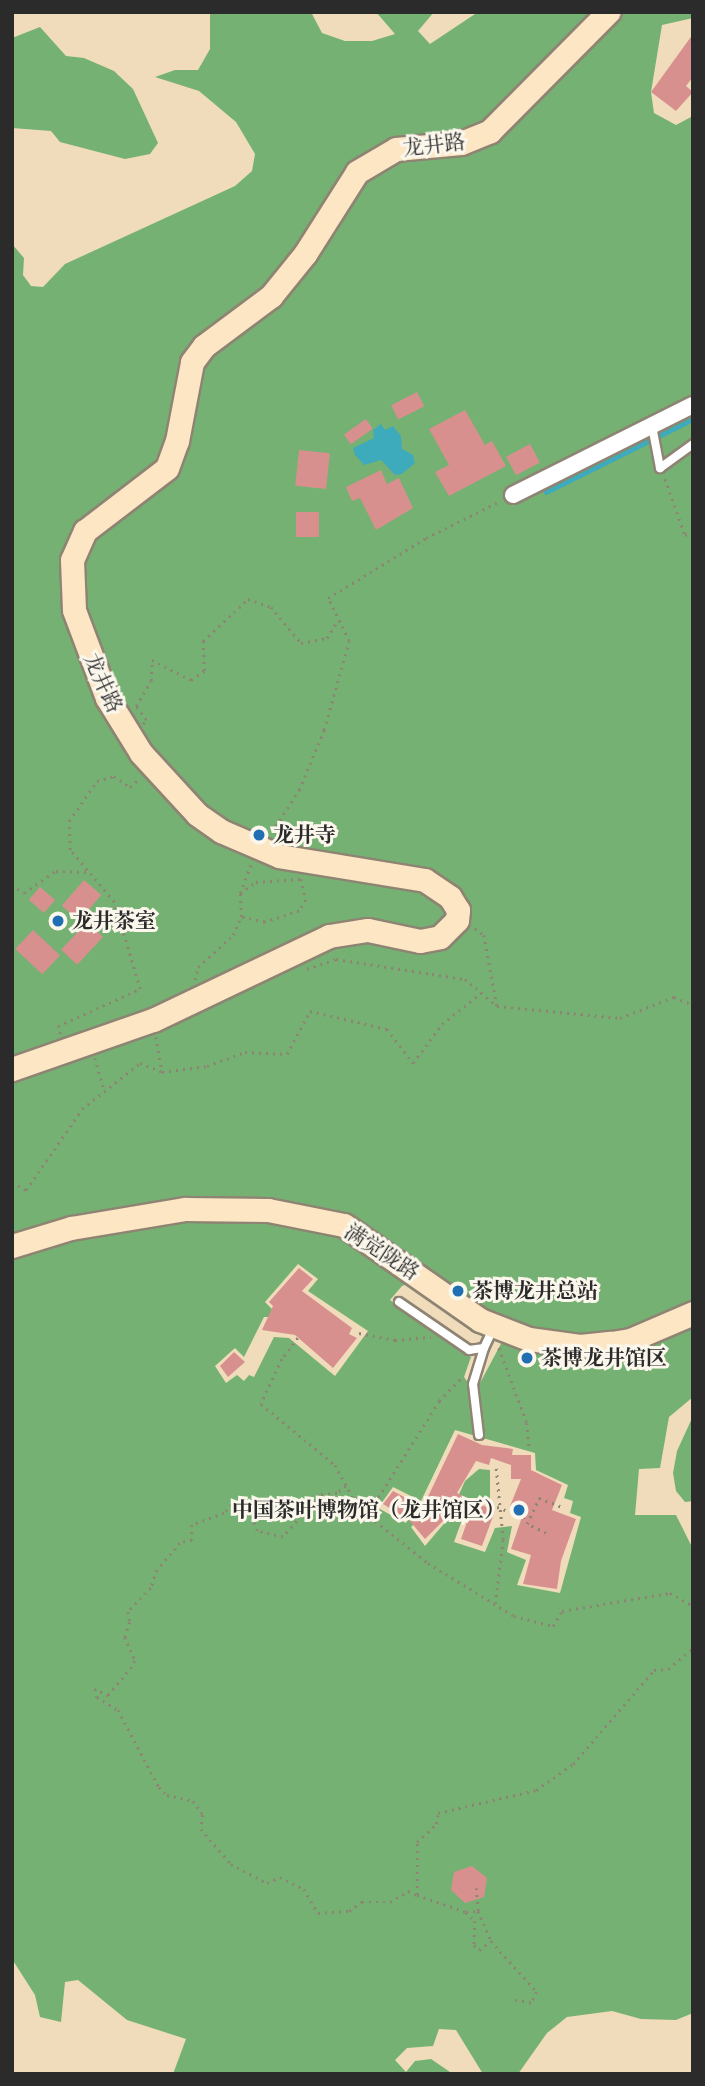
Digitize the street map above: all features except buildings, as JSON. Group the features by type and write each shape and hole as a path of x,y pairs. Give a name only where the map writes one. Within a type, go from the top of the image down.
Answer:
{"street":[{"name":"龙井路","path":"454,924 458,910 450,897 425,880 311,864 261,850 197,814 163,778 130,735 102,687 74,610 72,560 85,531 167,467 177,441 185,381 192,362 204,346 271,296 305,254 357,172 376,157 396,149 461,144 490,131 608,12"},
{"path":"513,495 652,429 693,405"},
{"path":"12,1069 91,1044 153,1020 329,936 368,930 420,941 440,937 454,924"},
{"name":"满觉陇路","path":"12,1246 61,1231 185,1209 294,1214 344,1226 489,1338 603,1345 629,1340 693,1313"}],"lane":[{"path":"652,429 660,467 693,444"},
{"path":"398,1302 469,1350 489,1338"},
{"path":"479,1435 474,1373 489,1338"}],"path":[{"path":"660,467 685,535 693,533"},
{"path":"190,1002 198,967 233,935 241,917 240,893 248,869 299,790 324,730 349,641 328,598 426,538 513,495"},
{"path":"130,735 146,720 136,706 151,681 152,660 191,680 204,671 203,641 248,599 271,607 301,643 327,638 338,619"},
{"path":"67,1051 58,1026 140,989 114,902 69,850 69,821 97,781 114,776 130,787 147,772 163,778"},
{"path":"12,884 24,893 56,871 89,873"},
{"path":"240,893 256,882 300,880 306,900 299,911 265,922 241,917"},
{"path":"454,924 474,927 484,935 497,1006"},
{"path":"296,973 336,959 465,979 497,1006 620,1018 674,997 693,1004"},
{"path":"12,1182 26,1190 82,1109 140,1063 162,1072 207,1066 245,1052 287,1054 310,1012 387,1029 413,1063 442,1024 481,993"},
{"path":"153,1020 162,1072"},
{"path":"91,1044 104,1089"},
{"path":"359,1333 411,1341 427,1340 439,1332"},
{"path":"298,1338 282,1359 261,1404 335,1465 367,1515 428,1563 514,1616 553,1626 562,1611 670,1593 693,1606"},
{"path":"489,1338 527,1423 529,1448"},
{"path":"367,1515 439,1401 456,1380 474,1373"},
{"path":"495,1604 503,1539 497,1507 496,1468"},
{"path":"346,1486 337,1493 320,1495 283,1537 257,1531 249,1510 232,1505 224,1513 192,1525 192,1540 180,1543 157,1570 151,1588 128,1612 130,1622 125,1637 135,1661 132,1667 108,1696 95,1689 97,1697 118,1710 159,1787 167,1795 194,1801 203,1815 201,1829 231,1864 267,1883 279,1877 304,1889 318,1913 349,1911 362,1902 390,1902 408,1891 466,1912 478,1911"},
{"path":"546,1532 527,1524 539,1498 563,1507"},
{"path":"497,1507 530,1519"},
{"path":"417,1895 417,1842 436,1824 438,1813 536,1790 573,1765 654,1670 668,1669 693,1648"},
{"path":"475,1888 478,1911 491,1941 537,1992 531,2003 515,2000"},
{"path":"466,1912 475,1921 474,1945 479,1950 491,1941"}],"green space":[{"path":"210,12 311,12 322,33 345,41 372,41 395,34 376,12 434,12 418,31 430,44 478,12 693,12 693,18 662,25 651,92 654,113 676,125 693,116 693,1397 669,1417 660,1468 639,1469 635,1515 676,1515 693,1549 693,2013 676,2020 641,2019 612,2011 567,2017 547,2033 518,2074 483,2074 456,2030 439,2029 433,2046 407,2048 395,2060 406,2072 415,2061 431,2059 453,2074 173,2074 186,2039 127,2020 78,1980 65,1982 61,2022 40,2017 35,1995 12,1959 12,244 24,258 23,275 31,286 43,287 65,264 235,186 252,171 255,154 236,122 199,91 155,77 175,70 198,70 210,49","holes":["298,1264 318,1279 308,1291 368,1331 335,1376 289,1338 274,1337 254,1377 249,1375 244,1381 237,1375 226,1383 215,1366 235,1348 244,1357 264,1317 280,1317 265,1302","413,1282 503,1340 480,1383 469,1384 464,1377 471,1357 390,1300 402,1286","455,1430 535,1453 536,1470 568,1485 564,1498 573,1501 570,1513 581,1517 560,1593 517,1585 526,1560 507,1552 512,1526 495,1528 485,1552 454,1542 470,1498 490,1504 490,1470 479,1469 465,1481 448,1519 425,1546 411,1527 426,1514 415,1506 406,1523 378,1508 393,1487 421,1501"]},
{"path":"40,27 66,56 84,58 114,71 133,89 158,143 150,154 125,159 60,142 51,131 12,128 12,38"},
{"path":"693,1416 693,1501 685,1502 676,1491 673,1473 677,1451"}],"water":[{"path":"381,424 385,430 393,426 401,436 402,449 413,455 415,463 402,474 395,475 381,460 364,465 355,455 353,448 374,438 373,430"}],"waterway":[{"path":"546,492 693,419"}],"place":[{"name":"龙井寺","path":"259,835"},
{"name":"龙井茶室","path":"58,921"},
{"name":"茶博龙井总站","path":"458,1291"},
{"name":"茶博龙井馆区","path":"527,1358"},
{"name":"中国茶叶博物馆（龙井馆区）","path":"519,1510"}]}
